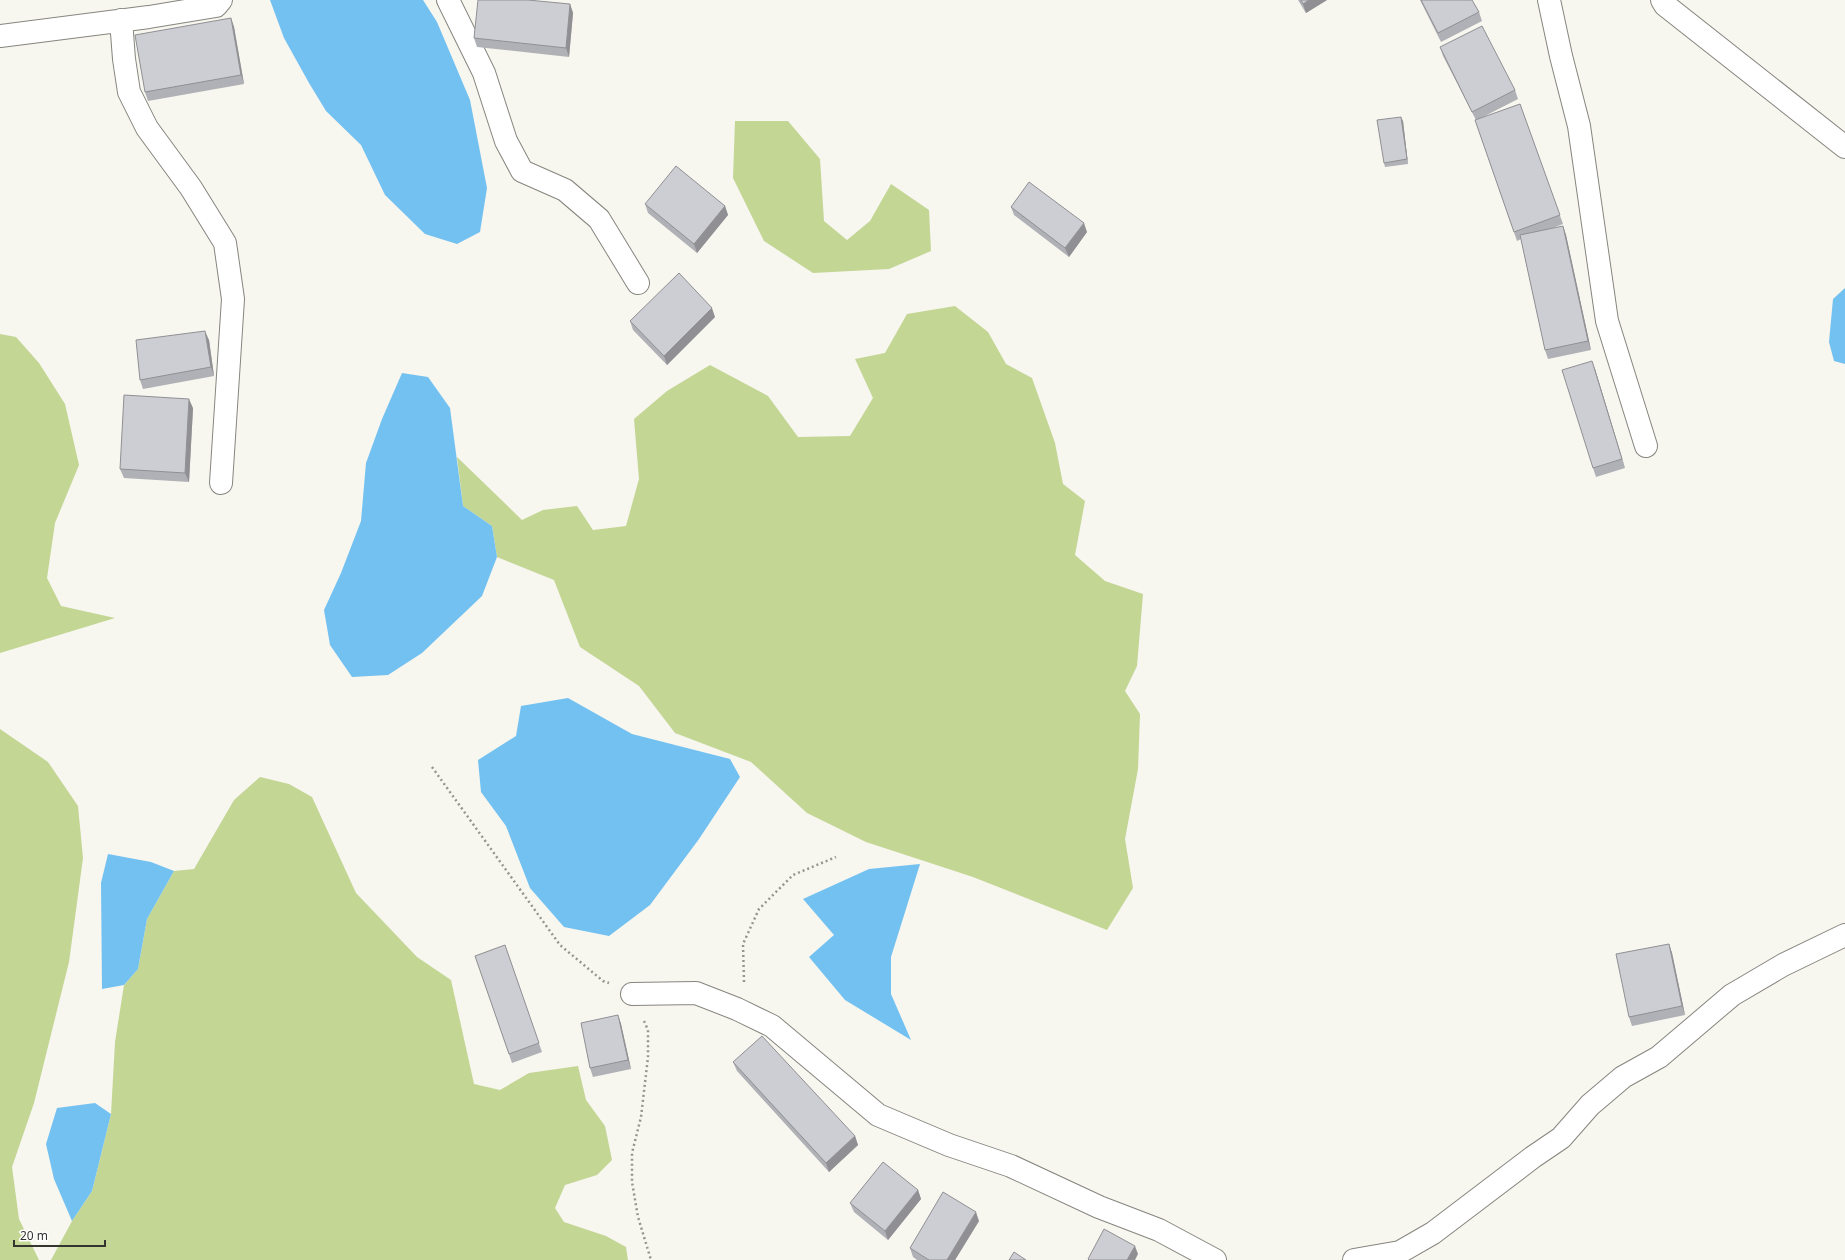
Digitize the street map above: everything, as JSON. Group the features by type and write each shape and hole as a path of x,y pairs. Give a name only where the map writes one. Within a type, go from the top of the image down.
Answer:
{"street":[{"path":"0,36 216,6 222,0"},
{"path":"448,0 484,73 506,142 522,171 566,190 599,219 638,283"},
{"path":"1549,0 1561,56 1579,126 1607,321 1646,446"},
{"path":"1662,0 1665,5 1845,146"},
{"path":"121,20 124,59 129,92 147,128 191,188 225,243 233,299 221,483"},
{"path":"1354,1260 1400,1252 1434,1233 1533,1157 1561,1138 1590,1105 1623,1077 1659,1057 1732,996 1783,965 1845,935"},
{"path":"632,994 696,993 737,1009 772,1026 836,1082 878,1115 949,1145 1011,1166 1099,1206 1159,1230 1216,1260"}],"path":[{"path":"432,767 560,945 603,981 632,994 648,1030 648,1057 641,1117 632,1153 632,1182 638,1217 651,1260"},
{"path":"748,988 744,982 743,944 759,909 793,875 836,857"}],"green space":[{"path":"735,121 788,121 820,159 824,221 847,240 870,221 891,184 929,210 931,251 889,269 813,273 764,241 733,178"},
{"path":"955,306 988,332 1006,364 1032,378 1055,443 1063,484 1085,501 1075,555 1105,581 1143,594 1137,666 1125,691 1140,714 1138,769 1125,839 1133,888 1107,930 973,877 866,842 807,813 751,762 675,733 639,686 580,647 554,580 497,557 492,526 463,506 457,457 522,520 543,510 577,506 593,530 626,526 639,479 634,419 667,391 710,365 768,396 798,437 850,436 873,398 855,359 885,353 907,314"},
{"path":"0,334 16,337 39,363 65,404 79,465 55,523 47,578 61,606 115,618 0,653"},
{"path":"0,729 48,762 78,806 83,858 69,962 34,1103 12,1167 19,1219 39,1260 0,1260"},
{"path":"260,777 289,784 312,797 356,893 417,957 451,980 474,1084 500,1090 529,1073 578,1066 586,1100 605,1126 612,1160 597,1175 565,1185 555,1208 564,1222 606,1236 626,1247 628,1260 51,1260 72,1221 92,1191 111,1114 115,1042 124,985 138,969 147,919 174,871 194,869 234,800"}],"water":[{"path":"270,0 423,0 437,22 470,100 487,188 480,232 457,244 425,234 385,195 361,145 326,111 309,83 284,38"},
{"path":"1845,288 1845,364 1834,361 1829,342 1833,299"},
{"path":"402,373 428,377 450,408 463,506 492,526 497,557 482,596 422,653 388,675 352,677 330,645 324,610 341,573 361,521 366,463 382,419"},
{"path":"568,698 632,734 730,759 740,777 699,839 650,905 609,936 564,927 530,888 506,826 481,792 478,760 516,736 521,706"},
{"path":"108,854 151,862 174,871 147,919 138,969 124,985 102,989 101,883"},
{"path":"920,864 891,957 891,994 911,1040 845,1000 809,957 834,935 803,899 869,869"},
{"path":"95,1103 111,1114 92,1191 72,1221 54,1179 46,1144 57,1108"}],"building":[{"path":"478,0 528,0 570,4 566,48 474,38"},
{"path":"1301,0 1309,0 1303,4"},
{"path":"1421,0 1472,0 1479,12 1438,33"},
{"path":"231,18 241,75 145,92 135,35"},
{"path":"1482,26 1515,90 1472,112 1440,47"},
{"path":"1520,104 1560,215 1514,232 1475,120"},
{"path":"1401,117 1407,159 1384,163 1377,120"},
{"path":"676,166 725,206 694,244 645,204"},
{"path":"1029,182 1084,223 1065,248 1011,207"},
{"path":"1563,226 1588,341 1545,350 1520,235"},
{"path":"679,273 712,308 664,356 630,321"},
{"path":"205,331 211,367 140,380 136,340"},
{"path":"1592,361 1622,459 1593,468 1562,370"},
{"path":"124,395 189,399 185,473 120,469"},
{"path":"1669,944 1682,1006 1629,1017 1616,954"},
{"path":"505,945 539,1043 509,1054 475,956"},
{"path":"618,1015 628,1060 590,1068 581,1023"},
{"path":"762,1036 855,1136 826,1163 733,1062"},
{"path":"883,1162 918,1190 885,1231 850,1203"},
{"path":"943,1192 976,1212 947,1260 929,1260 910,1248"},
{"path":"1104,1229 1135,1246 1127,1260 1088,1259"},
{"path":"1014,1252 1026,1260 1009,1260"}]}
